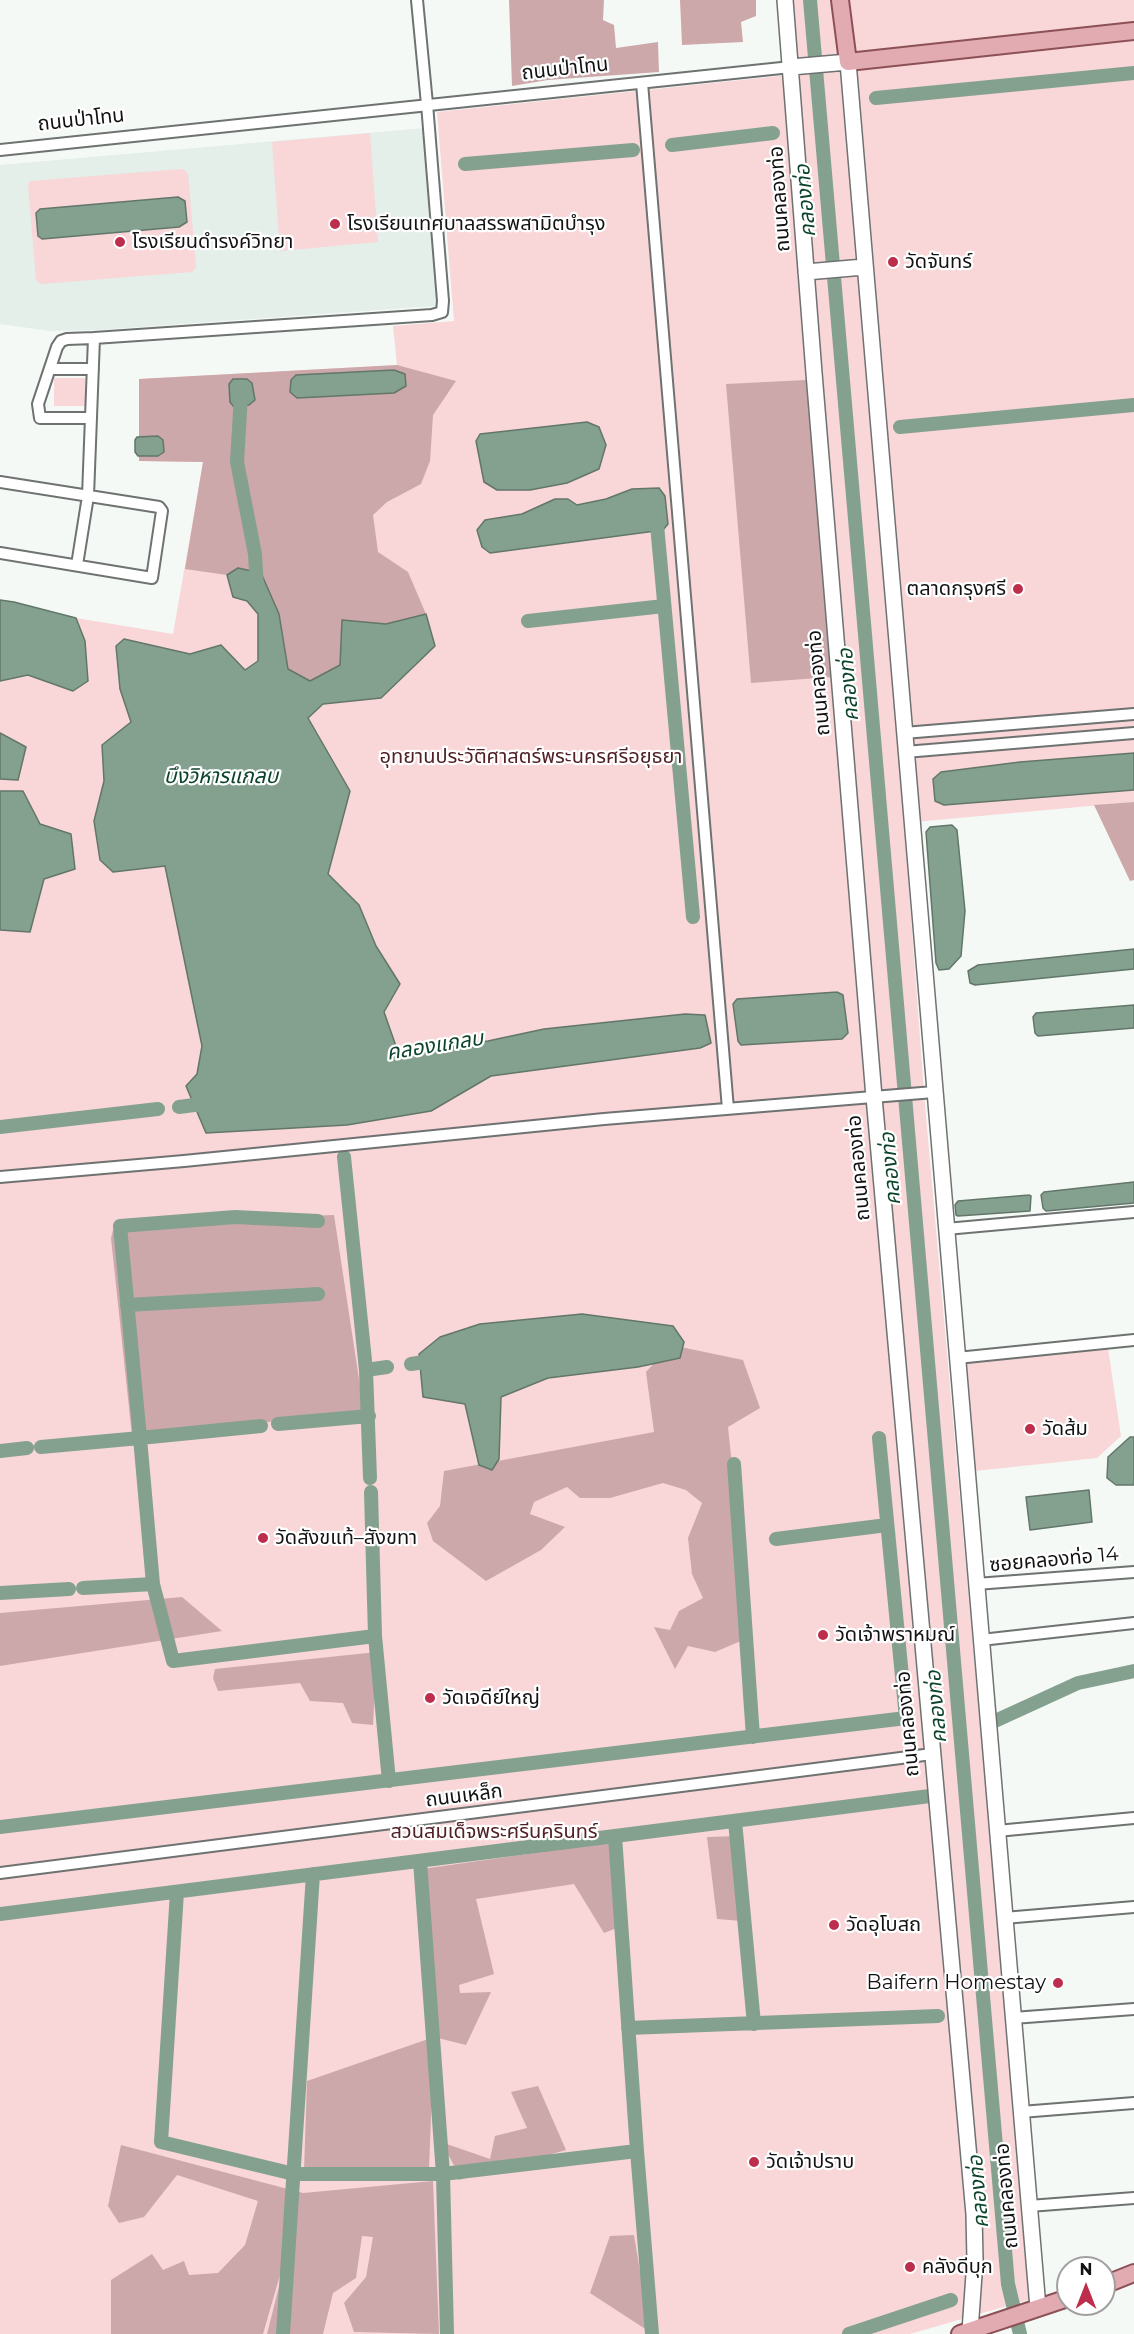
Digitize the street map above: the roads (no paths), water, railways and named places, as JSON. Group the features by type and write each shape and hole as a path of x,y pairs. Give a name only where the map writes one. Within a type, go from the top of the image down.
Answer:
{"main road":[{"name":"ถนนคลองท่อ","path":"840,0 842,63"},
{"name":"ถนนป่าโทน","path":"842,63 1134,31"},
{"path":"1116,2280 1134,2273"},
{"path":"965,2333 1056,2302"}],"street":[{"path":"91,418 40,418 38,404 57,346 61,341 420,316 442,312 428,104 417,0"},
{"name":"ถนนคลองท่อ","path":"785,0 795,67 810,272 881,1096 932,1754 974,2214 975,2260 965,2333"},
{"name":"ถนนป่าโทน","path":"0,150 842,63"},
{"name":"ถนนคลองท่อ","path":"842,63 904,733 927,1092 946,1229 1029,2206 1034,2310"},
{"path":"642,83 728,1108"},
{"path":"810,272 860,268"},
{"path":"77,565 88,496 94,338"},
{"path":"50,369 93,369"},
{"path":"0,482 161,509 152,578 0,553"},
{"path":"904,733 1134,714"},
{"path":"905,752 1134,733"},
{"path":"0,1177 728,1108 927,1092"},
{"path":"946,1229 1134,1212"},
{"path":"957,1358 1134,1340"},
{"name":"ซอยคลองท่อ 14","path":"976,1584 1134,1572"},
{"path":"981,1640 1134,1623"},
{"name":"ถนนเหล็ก","path":"0,1873 932,1754"},
{"path":"997,1831 1134,1818"},
{"path":"1004,1918 1134,1907"},
{"path":"1013,2018 1134,2009"},
{"path":"1021,2112 1134,2103"},
{"path":"1029,2206 1134,2198"}],"water":[{"path":"178,197 185,201 187,222 179,227 42,239 38,236 36,213 40,209"},
{"path":"394,370 405,374 406,386 394,393 297,398 290,392 291,380 296,375"},
{"path":"233,379 247,379 252,383 255,400 249,405 234,407 230,402 229,384"},
{"path":"587,422 599,427 606,445 599,469 567,483 530,490 497,490 484,482 476,441 480,434"},
{"path":"158,436 163,440 164,452 158,456 138,456 135,452 137,437"},
{"path":"659,488 665,496 668,524 663,530 490,553 482,547 477,530 485,520 522,514 555,499 568,499 577,505 606,499 632,489"},
{"name":"บึงวิหารแกลบ","path":"238,568 261,573 279,614 288,669 310,681 340,665 342,620 386,624 426,614 435,646 381,698 323,704 308,718 350,791 328,874 359,905 376,946 400,984 384,1012 397,1049 488,1041 544,1029 685,1014 705,1015 711,1043 700,1048 491,1076 431,1111 347,1125 206,1133 186,1086 197,1074 202,1046 165,866 113,872 100,860 94,821 104,781 102,745 131,722 120,689 116,646 124,639 190,654 221,645 245,670 258,661 258,614 247,601 233,597 227,575"},
{"path":"0,600 76,618 85,641 88,681 73,691 28,675 0,681"},
{"path":"0,733 26,747 18,780 0,779"},
{"path":"1134,753 1134,790 944,805 935,801 933,779 941,772 1020,762"},
{"path":"0,791 23,791 40,824 71,834 75,869 44,879 30,932 0,930"},
{"path":"952,825 957,830 965,911 961,956 949,969 939,970 936,963 926,832 930,827"},
{"path":"1134,949 1134,969 975,985 970,983 968,971 978,965"},
{"path":"837,992 843,995 848,1033 842,1039 741,1045 738,1041 733,1004 737,999"},
{"path":"1134,1005 1134,1028 1038,1036 1035,1033 1033,1017 1036,1013"},
{"path":"1134,1182 1134,1203 1046,1211 1043,1208 1041,1195 1044,1192"},
{"path":"1031,1196 1030,1211 956,1215 955,1205 958,1201"},
{"path":"582,1314 673,1326 684,1342 680,1358 638,1367 548,1378 501,1397 499,1459 492,1470 479,1465 465,1404 423,1397 419,1354 440,1337 480,1324"},
{"path":"1130,1437 1134,1437 1134,1485 1116,1485 1107,1478 1108,1457"},
{"path":"1089,1490 1092,1522 1030,1530 1026,1497"}],"waterway":[{"name":"คลองท่อ","path":"810,0 1008,2284 1020,2334"},
{"path":"876,98 1134,73"},
{"path":"672,145 773,133"},
{"path":"465,164 633,150"},
{"path":"241,395 237,462 255,554 257,588"},
{"path":"900,427 1134,405"},
{"path":"656,514 693,917"},
{"path":"528,621 664,606"},
{"name":"คลองแกลบ","path":"179,1107 209,1103"},
{"name":"คลองแกลบ","path":"0,1127 158,1109"},
{"path":"344,1157 366,1370 370,1478"},
{"path":"261,1426 140,1438 120,1226 235,1217 318,1221"},
{"path":"127,1305 318,1294"},
{"path":"411,1364 437,1360"},
{"path":"366,1370 387,1367"},
{"path":"278,1424 369,1416"},
{"path":"41,1447 140,1438 153,1584"},
{"path":"0,1827 906,1718 879,1438"},
{"path":"0,1451 27,1448"},
{"path":"734,1464 753,1737"},
{"path":"83,1588 153,1584 173,1661 375,1636 371,1492"},
{"path":"776,1539 887,1525"},
{"path":"0,1593 69,1589"},
{"path":"375,1636 389,1781"},
{"path":"995,1721 1078,1683 1134,1671"},
{"path":"0,1914 930,1796"},
{"path":"735,1821 754,2024"},
{"path":"615,1836 652,2334"},
{"path":"420,1861 443,2174 447,2334"},
{"path":"283,2334 313,1874"},
{"path":"177,1892 161,2142 294,2174 443,2174 637,2151"},
{"path":"628,2028 938,2016"},
{"path":"849,2334 951,2300"}],"place":[{"name":"โรงเรียนเทศบาลสรรพสามิตบำรุง","path":"335,224"},
{"name":"โรงเรียนดำรงค์วิทยา","path":"120,242"},
{"name":"วัดจันทร์","path":"893,262"},
{"name":"ตลาดกรุงศรี","path":"1018,589"},
{"name":"วัดส้ม","path":"1030,1429"},
{"name":"วัดสังขแท้–สังขทา","path":"263,1538"},
{"name":"วัดเจ้าพราหมณ์","path":"823,1635"},
{"name":"วัดเจดีย์ใหญ่","path":"430,1698"},
{"name":"วัดอุโบสถ","path":"834,1925"},
{"name":"Baifern Homestay","path":"1058,1983"},
{"name":"วัดเจ้าปราบ","path":"754,2162"},
{"name":"คลังดีบุก","path":"910,2267"}],"park label":[{"name":"อุทยานประวัติศาสตร์พระนครศรีอยุธยา","path":"531,757"},
{"name":"สวนสมเด็จพระศรีนครินทร์","path":"494,1832"}]}
